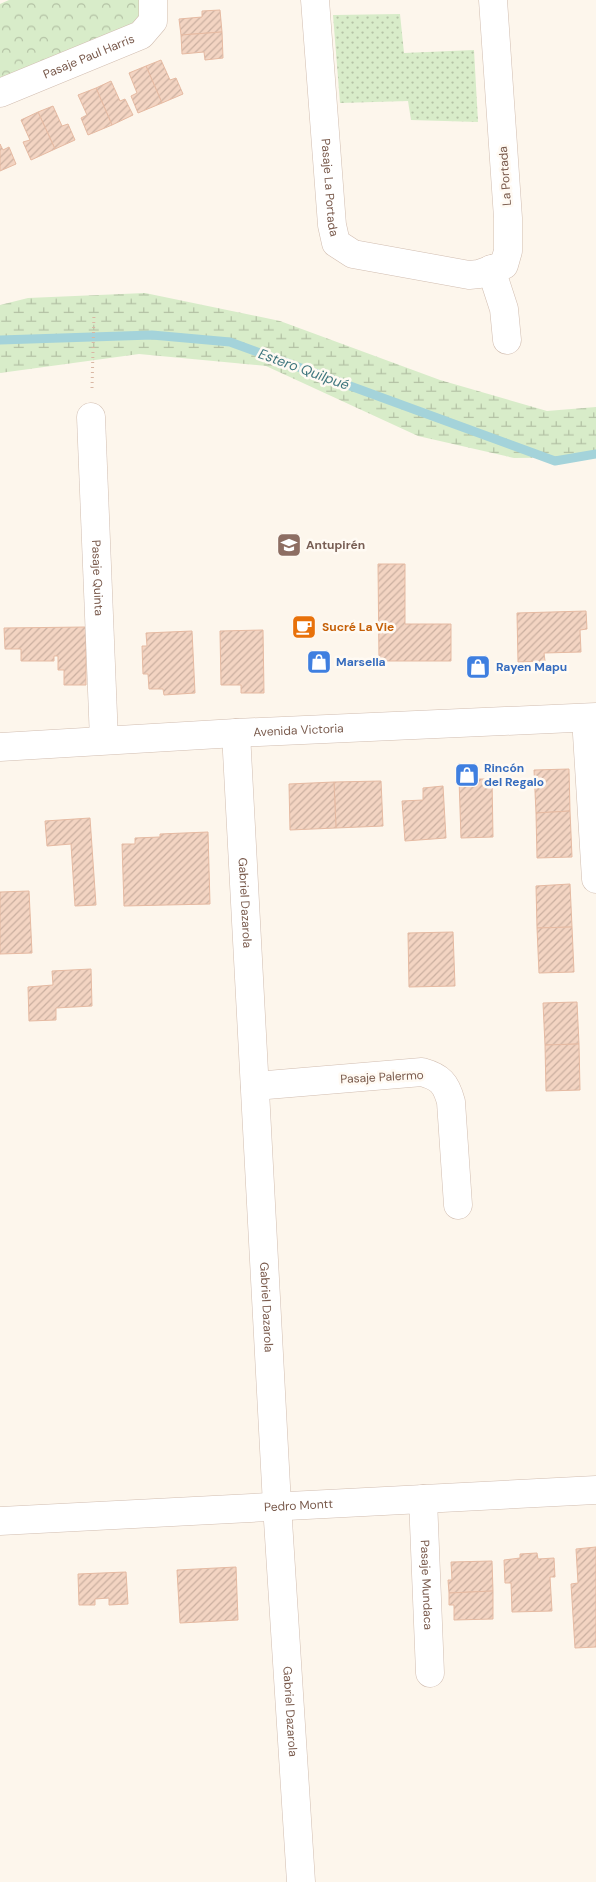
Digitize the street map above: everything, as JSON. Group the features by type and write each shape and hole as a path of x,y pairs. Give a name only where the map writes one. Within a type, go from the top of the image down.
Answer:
{"street":[{"name":"Pasaje Paul Harris","path":"0,93 141,35 153,21 153,0"},
{"name":"Pasaje La Portada","path":"315,0 332,225 336,244 353,254 469,275 479,274 491,269"},
{"name":"La Portada","path":"491,269 504,265 508,251 508,218 493,0"},
{"path":"491,269 504,309 507,340"},
{"name":"Pasaje Quinta","path":"91,416 104,740"},
{"path":"591,717 596,879"},
{"name":"Avenida Victoria","path":"0,747 236,733 591,717"},
{"name":"Gabriel Dazarola","path":"236,733 277,1505 301,1882"},
{"name":"Pasaje Palermo","path":"255,1086 422,1072 434,1076 443,1083 451,1102 458,1205"},
{"name":"Pedro Montt","path":"0,1521 277,1505 596,1490"},
{"name":"Pasaje Mundaca","path":"423,1499 430,1673"}],"path":[{"path":"92,364 94,313"}],"green space":[{"path":"9,0 141,0 140,18 133,29 0,85 0,4"},
{"path":"400,14 404,53 474,50 478,122 411,120 408,101 340,103 333,15"},
{"path":"145,293 280,321 440,380 547,411 596,407 596,457 514,458 418,436 266,366 139,354 0,373 0,305 28,298"}],"building":[{"path":"220,10 222,32 181,35 179,19 202,17 202,11"},
{"path":"222,32 223,58 205,60 204,52 182,54 181,35"},
{"path":"161,60 170,80 176,78 183,94 162,103 146,66"},
{"path":"146,66 162,103 138,113 131,96 137,93 129,73"},
{"path":"111,81 120,101 125,99 133,115 112,125 96,88"},
{"path":"96,88 112,125 88,135 81,118 87,115 78,95"},
{"path":"53,106 62,126 68,124 75,140 55,149 38,112"},
{"path":"38,112 55,149 31,160 23,142 30,140 21,120"},
{"path":"0,144 3,150 9,147 16,164 0,171"},
{"path":"378,564 405,564 405,624 451,624 451,661 379,661"},
{"path":"586,611 587,629 580,630 581,652 544,653 545,661 518,662 517,613"},
{"path":"86,627 86,685 64,685 64,670 58,670 58,656 54,656 54,661 21,661 21,649 5,649 4,628"},
{"path":"263,630 264,693 241,693 241,685 221,685 220,631"},
{"path":"192,631 195,693 164,695 163,689 149,689 148,674 143,674 142,646 147,646 146,633"},
{"path":"569,769 570,811 536,813 534,770"},
{"path":"459,779 492,779 493,837 461,838"},
{"path":"381,781 383,826 336,828 334,782"},
{"path":"334,782 336,828 290,830 289,784"},
{"path":"443,786 446,838 405,841 402,801 423,800 423,788"},
{"path":"570,811 572,857 537,858 536,813"},
{"path":"90,818 96,905 75,906 71,844 47,846 45,821"},
{"path":"208,832 210,904 124,906 122,844 135,844 135,838 160,837 160,834"},
{"path":"570,884 572,927 537,928 536,886"},
{"path":"29,891 32,953 0,954 0,892"},
{"path":"572,927 574,972 539,973 537,928"},
{"path":"453,932 455,986 409,987 408,933"},
{"path":"91,969 92,1006 56,1008 56,1020 29,1021 28,987 53,985 52,971"},
{"path":"577,1002 579,1044 545,1045 543,1003"},
{"path":"579,1044 580,1090 546,1091 545,1045"},
{"path":"596,1547 596,1647 575,1648 571,1584 578,1583 576,1549"},
{"path":"537,1553 538,1559 554,1558 555,1577 550,1577 552,1611 512,1612 511,1583 505,1583 504,1560 520,1558 520,1554"},
{"path":"492,1561 493,1591 449,1593 448,1580 452,1580 451,1562"},
{"path":"236,1567 238,1620 180,1623 177,1570"},
{"path":"126,1572 128,1604 109,1605 109,1598 95,1599 95,1605 79,1605 78,1574"},
{"path":"493,1591 493,1619 454,1620 454,1605 449,1605 449,1593"}],"waterway":[{"name":"Estero Quilpué","path":"0,340 152,335 230,342 555,461 596,454"}],"place":[{"name":"Antupirén","path":"289,545"},
{"name":"Sucré La Vie","path":"304,627"},
{"name":"Marsella","path":"319,662"},
{"name":"Rayen Mapu","path":"478,667"},
{"name":"Rincón del Regalo","path":"467,775"}]}
